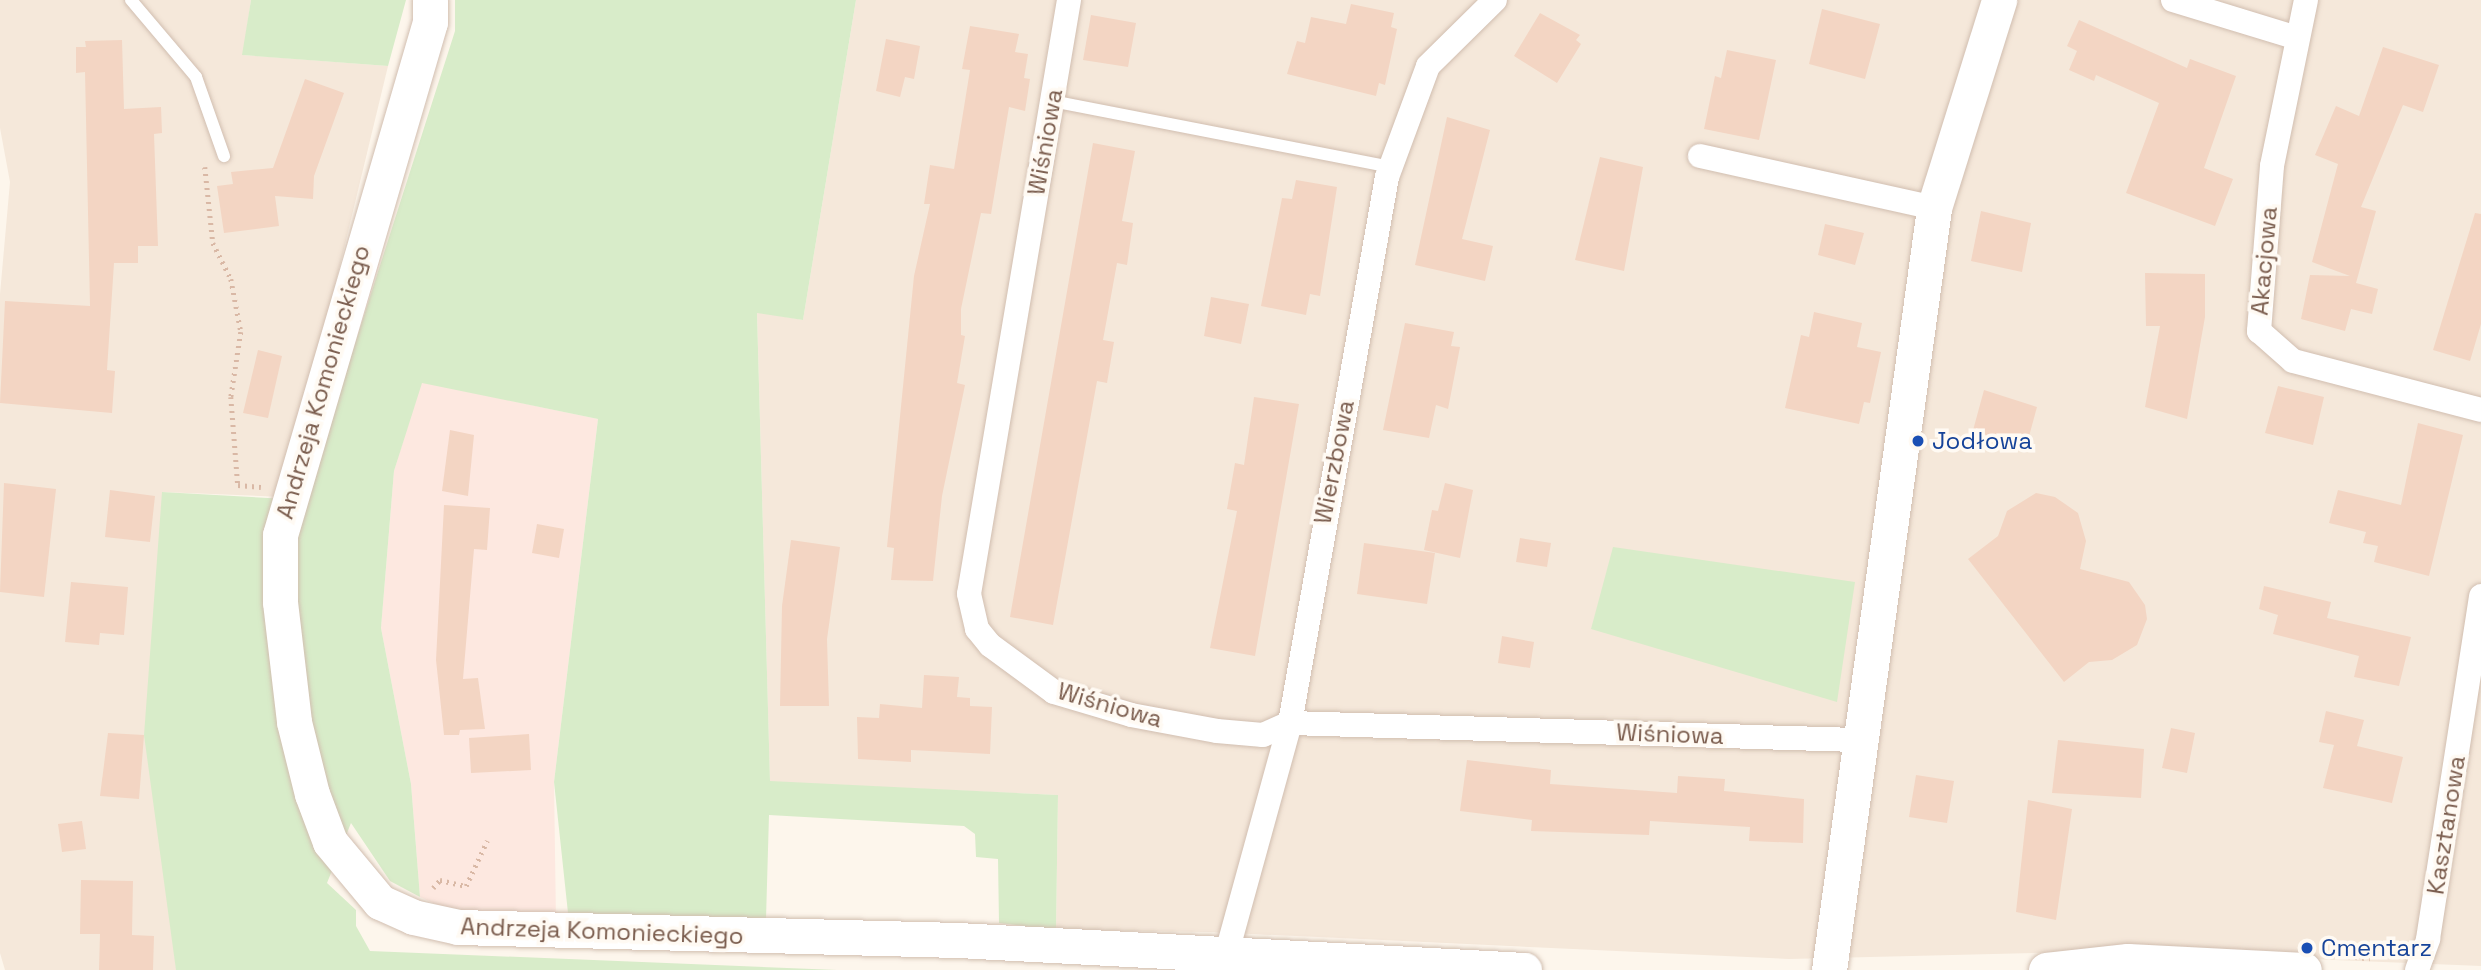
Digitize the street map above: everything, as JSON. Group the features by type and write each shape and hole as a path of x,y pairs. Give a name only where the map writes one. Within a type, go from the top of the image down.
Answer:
{"street":[{"name":"Andrzeja Komonieckiego","path":"430,0 430,22 280,535 280,602 293,722 320,815 350,870 380,902 413,917 458,927 1227,952 1524,970"},
{"name":"Wiśniowa","path":"1069,0 969,594 977,629 1008,660 1054,692 1107,709 1263,735 1290,723 1856,740"},
{"name":"Wierzbowa","path":"1227,952 1290,723 1390,167 1428,66 1495,0"},
{"path":"1829,970 1856,740 1934,208 1999,0"},
{"path":"2173,0 2294,37"},
{"name":"Akacjowa","path":"2306,0 2294,37 2272,166 2259,331 2293,360 2481,411"},
{"path":"1700,156 1934,208"},
{"name":"Kasztanowa","path":"2417,970 2428,939 2481,596"},
{"path":"2046,970 2128,961 2317,963"}],"lane":[{"path":"131,0 196,78 224,156"},
{"path":"1052,101 1390,167"}],"path":[{"path":"203,155 213,243 231,279 241,332 231,397 238,485"},
{"path":"428,894 440,880 466,886 486,841"},
{"path":"2317,963 2370,958"}],"shaded area":[{"path":"0,0 251,0 243,55 388,66 284,497 162,492 176,970 5,970 0,953 0,294 10,182 0,128"},
{"path":"856,0 2481,0 2481,966 2115,951 1789,959 1210,932 1056,930 1058,795 770,782 757,312 803,320"},
{"path":"421,382 598,419 554,782 556,921 460,915 420,897 411,784 381,628 394,471"}],"green space":[{"path":"251,0 406,0 388,66 242,55"},
{"path":"455,0 856,0 803,320 757,313 770,781 1058,795 1056,930 999,923 998,859 976,857 975,834 964,826 769,815 766,919 568,913 554,782 598,419 422,383 394,471 381,628 411,784 420,897 390,881 351,823 327,883 356,910 356,926 370,951 837,970 176,970 144,735 162,492 305,500 455,31"},
{"path":"1613,547 1855,582 1837,702 1591,629"}],"building":[{"path":"1351,4 1394,13 1391,27 1397,29 1385,85 1379,83 1376,96 1287,74 1297,41 1305,43 1311,17 1346,24"},
{"path":"1822,9 1880,24 1865,79 1809,64"},
{"path":"1540,13 1580,35 1576,40 1581,44 1557,83 1514,56"},
{"path":"1091,15 1136,23 1128,67 1083,60"},
{"path":"2079,20 2187,68 2190,59 2236,76 2204,168 2233,179 2215,226 2126,193 2159,103 2096,75 2094,81 2069,70 2077,51 2067,46"},
{"path":"970,26 1019,34 1015,52 1028,54 1024,78 1030,79 1025,111 1009,107 991,214 981,213 961,309 961,335 965,336 957,383 965,385 942,496 933,581 891,580 894,548 887,547 914,276 930,204 924,204 930,165 954,169 970,70 962,69"},
{"path":"886,39 920,46 914,79 905,77 900,97 876,91"},
{"path":"122,40 124,109 161,107 162,133 154,134 158,246 138,246 138,263 114,263 107,370 115,371 112,413 0,403 5,301 90,306 85,72 76,73 76,47 86,47 85,41"},
{"path":"2383,47 2439,65 2423,112 2403,105 2361,207 2376,211 2356,283 2378,289 2372,314 2351,309 2345,331 2301,319 2310,275 2350,276 2312,262 2338,164 2315,155 2336,106 2359,116"},
{"path":"1727,50 1776,60 1759,140 1704,129 1715,76 1721,78"},
{"path":"305,79 344,93 314,176 313,199 275,196 279,226 224,233 217,186 233,184 231,172 273,168"},
{"path":"1447,117 1490,130 1462,239 1493,246 1485,281 1415,265"},
{"path":"1093,143 1135,151 1122,221 1133,223 1127,265 1117,263 1103,340 1114,342 1107,383 1097,381 1053,625 1010,617"},
{"path":"1600,157 1643,167 1624,271 1575,260"},
{"path":"1296,180 1337,187 1320,296 1310,294 1306,315 1261,306 1282,198 1292,199"},
{"path":"1981,211 2031,223 2022,272 1971,261"},
{"path":"2475,213 2481,214 2481,324 2470,361 2433,350"},
{"path":"1825,224 1864,233 1855,265 1818,255"},
{"path":"2145,273 2205,274 2205,317 2187,419 2145,407 2160,326 2146,326"},
{"path":"1211,297 1249,304 1241,344 1204,336"},
{"path":"1814,312 1862,323 1857,347 1881,352 1870,403 1864,402 1859,424 1785,408 1801,335 1809,337"},
{"path":"1405,323 1454,332 1451,346 1460,347 1448,409 1436,405 1429,438 1383,430"},
{"path":"258,350 282,356 268,418 243,413"},
{"path":"2278,386 2324,397 2313,445 2265,433"},
{"path":"1984,390 2037,407 2025,451 1972,434"},
{"path":"1254,397 1299,404 1255,656 1210,648 1237,511 1227,509 1235,463 1244,465"},
{"path":"2418,423 2463,435 2429,576 2374,562 2378,546 2363,543 2366,532 2329,523 2338,490 2401,505"},
{"path":"450,430 474,435 468,496 442,491"},
{"path":"4,483 56,489 44,597 0,592"},
{"path":"1445,483 1473,490 1460,558 1424,550 1432,510 1438,511"},
{"path":"110,490 155,496 150,542 105,537"},
{"path":"2036,493 2055,497 2078,513 2086,541 2080,569 2129,582 2145,605 2147,619 2137,645 2112,660 2089,662 2064,682 1968,559 1998,536 2007,511"},
{"path":"444,505 490,508 487,550 474,549 463,679 478,678 485,729 460,730 459,735 444,735 436,660"},
{"path":"537,524 564,529 559,558 532,553"},
{"path":"1520,538 1551,543 1547,567 1516,562"},
{"path":"791,540 840,547 827,639 829,706 780,706 782,606"},
{"path":"1364,543 1435,553 1427,604 1357,594"},
{"path":"71,582 128,587 124,635 100,633 99,645 65,642"},
{"path":"2264,586 2331,602 2327,618 2411,637 2399,686 2354,677 2359,656 2273,634 2278,615 2259,609"},
{"path":"1502,636 1534,642 1530,668 1498,663"},
{"path":"924,675 959,677 957,697 970,698 970,706 992,707 990,754 911,750 911,762 858,759 857,717 879,718 880,704 922,708"},
{"path":"2326,711 2364,720 2357,746 2403,757 2392,803 2323,788 2334,745 2319,742"},
{"path":"2171,728 2195,733 2187,773 2162,768"},
{"path":"108,733 144,735 139,799 100,796"},
{"path":"529,734 531,770 471,773 469,738"},
{"path":"2058,740 2144,749 2141,798 2052,793"},
{"path":"1467,760 1551,770 1550,784 1677,793 1678,776 1725,779 1724,791 1804,799 1803,843 1749,841 1750,827 1650,821 1649,835 1531,831 1532,820 1460,811"},
{"path":"1916,775 1954,781 1947,823 1909,817"},
{"path":"2028,800 2072,809 2056,920 2016,912"},
{"path":"82,821 86,849 62,852 58,824"},
{"path":"81,880 133,881 132,935 154,936 153,970 99,970 100,934 80,934"}],"place":[{"name":"Jodłowa","path":"1918,441"},
{"name":"Cmentarz","path":"2307,948"}]}
